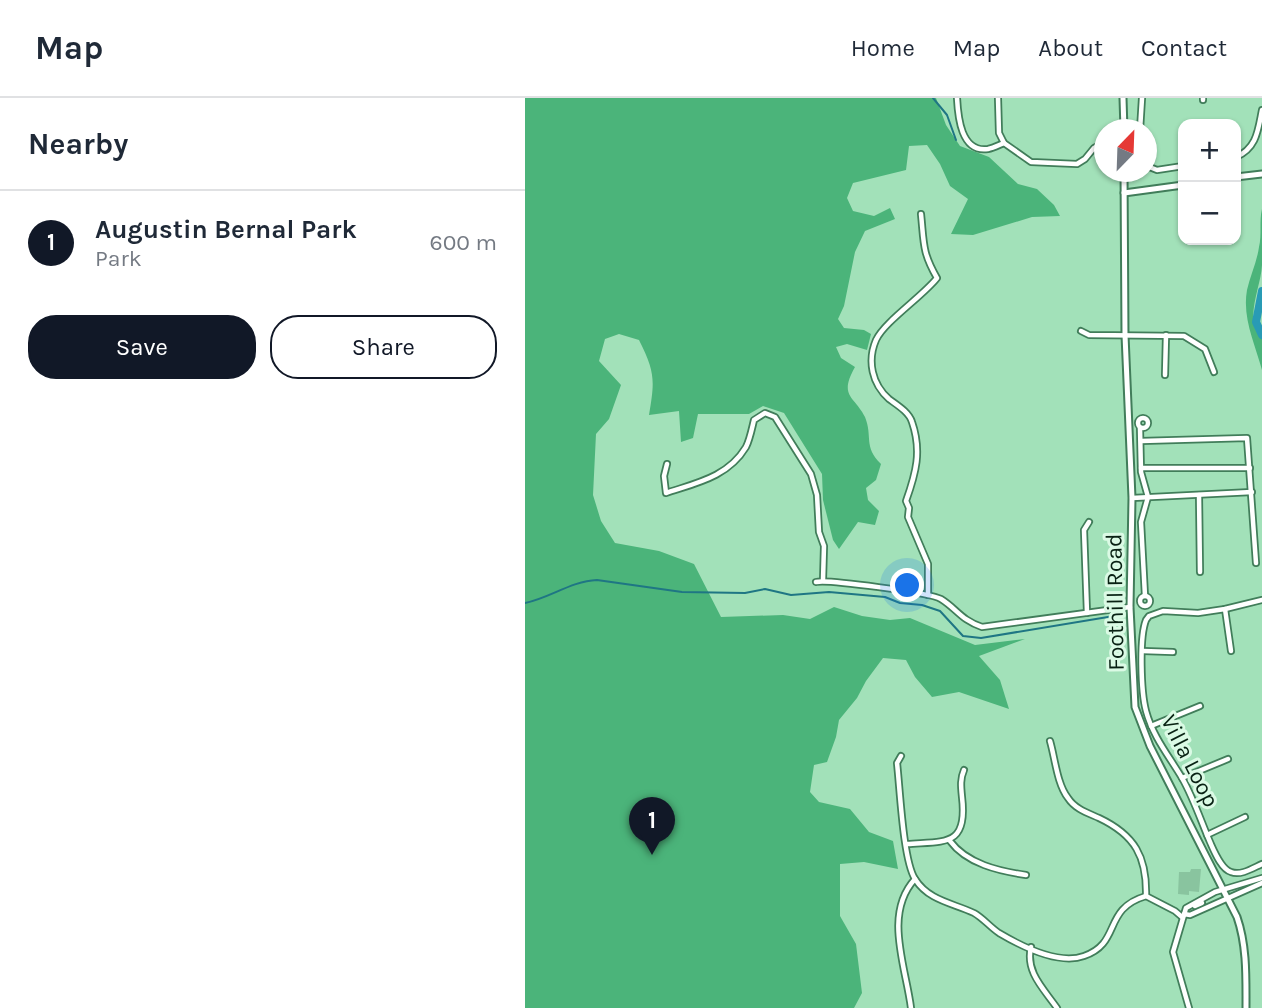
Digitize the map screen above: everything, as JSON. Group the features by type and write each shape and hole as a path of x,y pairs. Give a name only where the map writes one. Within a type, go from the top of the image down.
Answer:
{"main road":[{"path":"1123,98 1124,119"},
{"path":"1241,176 1262,174"},
{"name":"Foothill Road","path":"1124,182 1125,335 1132,498 1130,607 1135,707 1142,728 1226,894 1241,930 1246,962 1246,1008"},
{"path":"1124,193 1178,186"}],"street":[{"path":"957,98 958,114 966,140 977,148 987,149 1004,143"},
{"path":"998,98 999,133 1004,143 1031,162 1077,164 1094,148"},
{"path":"1141,119 1142,98"},
{"path":"1241,154 1256,139 1262,110"},
{"path":"1157,170 1178,167"},
{"path":"921,214 922,243 927,261 937,278 877,339 871,363 875,383 912,420 918,458 917,471 906,501 909,508 908,517 928,564 927,595"},
{"path":"1081,331 1089,335 1184,336 1205,349 1214,372"},
{"path":"1165,375 1166,335"},
{"path":"667,464 664,476 666,493 711,478 724,471 746,446 754,420 765,413 775,417 811,474 817,495 819,532 824,546 823,580"},
{"path":"1140,428 1141,468 1148,497 1141,522 1145,596"},
{"path":"1141,441 1247,438 1256,563"},
{"path":"1141,468 1250,468"},
{"path":"1132,498 1252,492"},
{"path":"1199,495 1199,572"},
{"path":"1087,613 1084,530 1089,522"},
{"path":"816,582 823,580 855,584 940,598 967,622 982,627 1130,607"},
{"name":"Villa Loop","path":"1262,600 1225,609 1198,612 1163,611 1149,616 1144,625 1143,651 1143,694 1151,726 1182,778 1215,852 1226,869 1232,873 1240,873 1262,864"},
{"path":"1225,609 1231,651"},
{"path":"1143,651 1173,652"},
{"path":"1151,726 1200,706"},
{"path":"1050,741 1067,798 1076,807 1118,828 1134,844 1144,863 1146,896"},
{"path":"901,756 897,763 908,859 915,879 940,902 972,912 996,931 1055,958 1068,960 1086,956 1101,948 1125,905 1146,896"},
{"path":"1182,778 1228,760"},
{"path":"907,844 950,841 956,835 963,819 961,782 964,769"},
{"path":"1207,835 1245,817"},
{"path":"950,841 969,859 1011,873 1026,875"},
{"path":"911,1008 898,923 901,903 915,879"},
{"path":"1183,916 1193,907 1262,881"},
{"path":"1146,896 1183,916 1190,915 1215,892 1226,894"},
{"path":"1189,1008 1173,952 1186,908 1202,904"},
{"path":"1031,947 1030,968 1057,1008"}],"green space":[{"path":"525,98 936,98 946,125 960,146 989,157 1018,184 1037,189 1054,205 1060,216 1032,217 973,235 951,234 968,199 950,186 927,145 909,146 906,170 853,183 847,198 853,211 874,216 890,208 895,219 865,231 855,252 844,306 838,319 844,328 864,330 871,334 867,350 847,344 836,347 841,358 855,367 848,390 865,417 872,452 881,464 876,480 866,488 868,500 879,511 875,525 858,522 839,549 833,540 823,500 822,474 784,413 763,406 749,414 698,414 693,438 681,442 679,411 649,415 652,376 639,340 619,334 605,339 599,361 621,385 609,419 596,434 593,495 601,521 615,543 659,551 694,564 721,617 783,615 810,619 834,607 862,616 890,620 910,618 975,645 1025,639 979,656 1000,680 1009,709 959,692 932,697 915,677 906,660 883,658 839,720 827,762 814,765 810,792 819,802 850,809 869,832 893,841 898,869 864,862 840,864 840,916 856,944 862,993 854,1008 525,1008"},
{"path":"1262,209 1262,265 1253,313 1254,323 1262,339 1262,370 1250,331 1246,300 1260,242"},
{"path":"1191,869 1201,869 1199,892 1178,894 1179,872 1190,872"}],"waterway":[{"path":"933,98 947,115 956,140"},
{"path":"1262,291 1256,322 1262,335"},
{"path":"525,603 578,583 597,580 682,592 745,593 765,589 791,595 829,592 885,597 900,603 922,605 940,611 963,636 981,638 1120,615"}],"place":[{"name":"Augustin Bernal Park","path":"652,855"}]}
